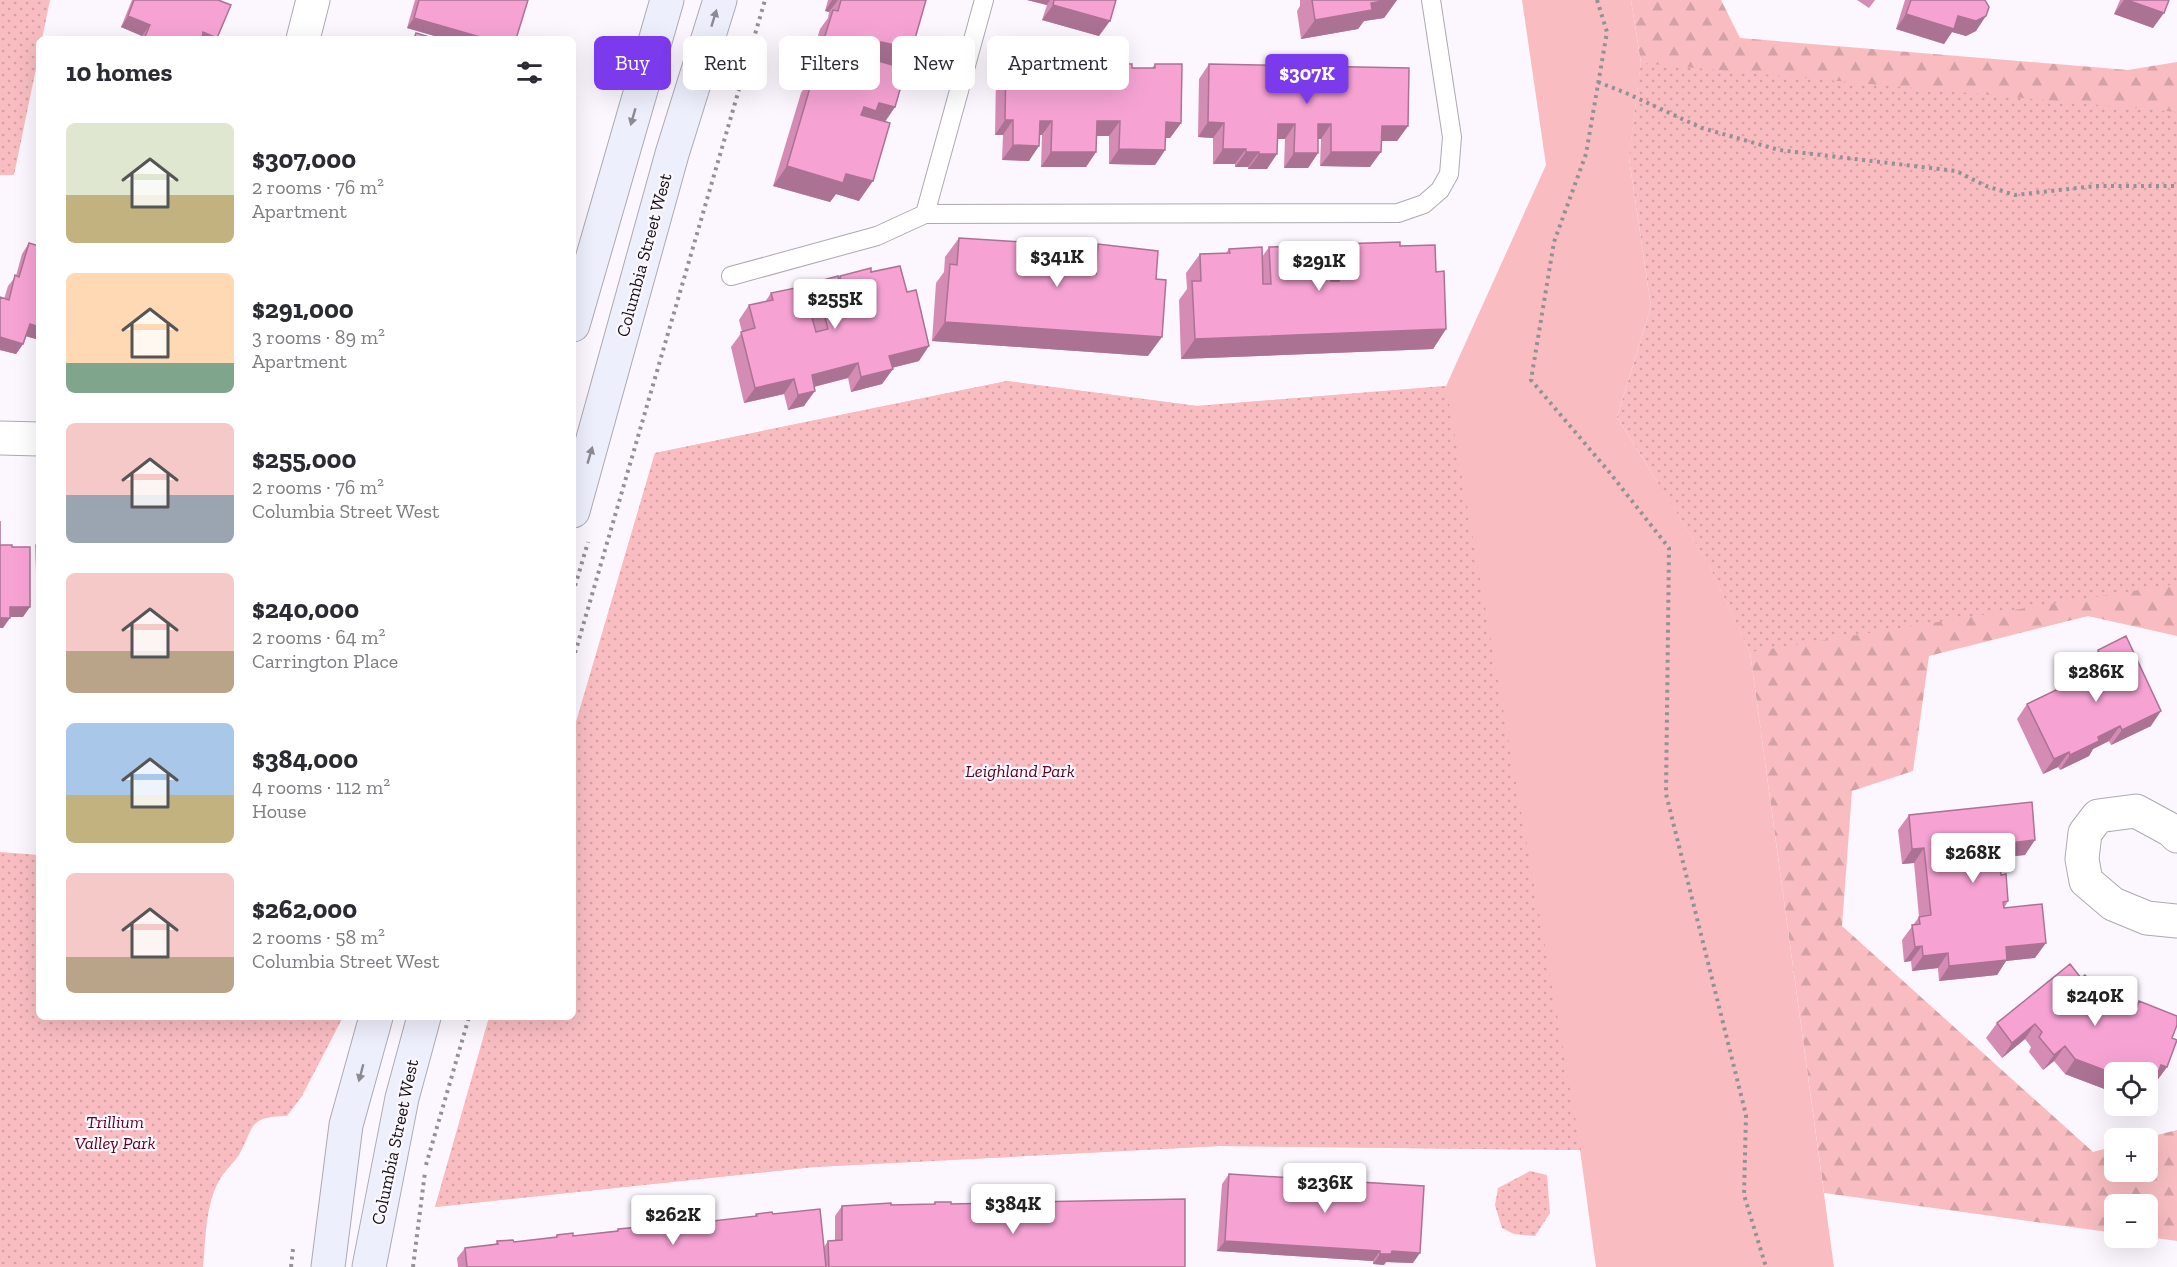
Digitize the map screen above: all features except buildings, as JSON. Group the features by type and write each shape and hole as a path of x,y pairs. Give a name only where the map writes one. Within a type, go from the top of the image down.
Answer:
{"main road":[{"path":"576,315 667,0"},
{"name":"Columbia Street West","path":"576,500 672,154 720,0"},
{"path":"328,1267 346,1125 375,1020"},
{"name":"Columbia Street West","path":"369,1267 402,1098 423,1020"}],"street":[{"path":"304,36 313,0"},
{"path":"0,438 36,438"},
{"path":"2177,836 2171,830 2136,811 2098,816 2085,833 2082,859 2086,881 2113,904 2147,918 2177,921"}],"lane":[{"path":"925,214 984,0"},
{"path":"731,276 877,236 925,214 1398,213 1424,204 1440,190 1449,174 1452,138 1431,0"}],"path":[{"path":"576,650 765,0"},
{"path":"1597,0 1607,32 1586,154 1554,242 1531,380 1610,473 1669,549 1666,794 1746,1115 1744,1195 1766,1267"},
{"path":"1598,82 1702,128 1779,150 1956,171 1986,186 2015,195 2095,186 2177,186"},
{"path":"413,1267 426,1167 468,1020"}],"green space":[{"path":"0,0 50,0 43,36 36,36 36,69 14,175 0,175"},
{"name":"Leighland Park","path":"1522,0 1631,0 1641,63 1629,158 1651,307 1617,417 1707,561 1750,652 1834,1267 1596,1267 1580,1150 1219,1146 814,1167 435,1207 488,1020 576,1020 576,722 655,453 1007,381 1197,406 1446,386 1546,165"},
{"path":"1631,0 1721,0 1740,38 2128,70 2177,62 2177,230 1629,158 1641,63"},
{"path":"1641,63 2177,112 2177,584 1750,652 1707,561 1617,417 1651,307 1629,158"},
{"path":"2177,365 2177,636 2088,616 1929,656 1913,771 1852,791 1842,926 2093,1152 2104,1149 2104,1182 2158,1182 2158,1135 2177,1130 2177,1241 2158,1238 2158,1194 2104,1194 2104,1231 1824,1193 1750,652 1707,561 1658,483 1790,436"},
{"name":"Leighland Park","path":"1007,381 1197,406 1446,386 1581,1150 1219,1146 814,1167 435,1207 489,1020 576,1020 576,724 655,453"},
{"name":"Trillium Valley Park","path":"0,852 36,855 36,1020 341,1020 302,1096 287,1116 258,1121 239,1155 219,1181 211,1201 203,1267 0,1267"},
{"path":"1530,1171 1547,1175 1550,1213 1535,1236 1514,1234 1502,1228 1495,1205 1498,1188"}]}
